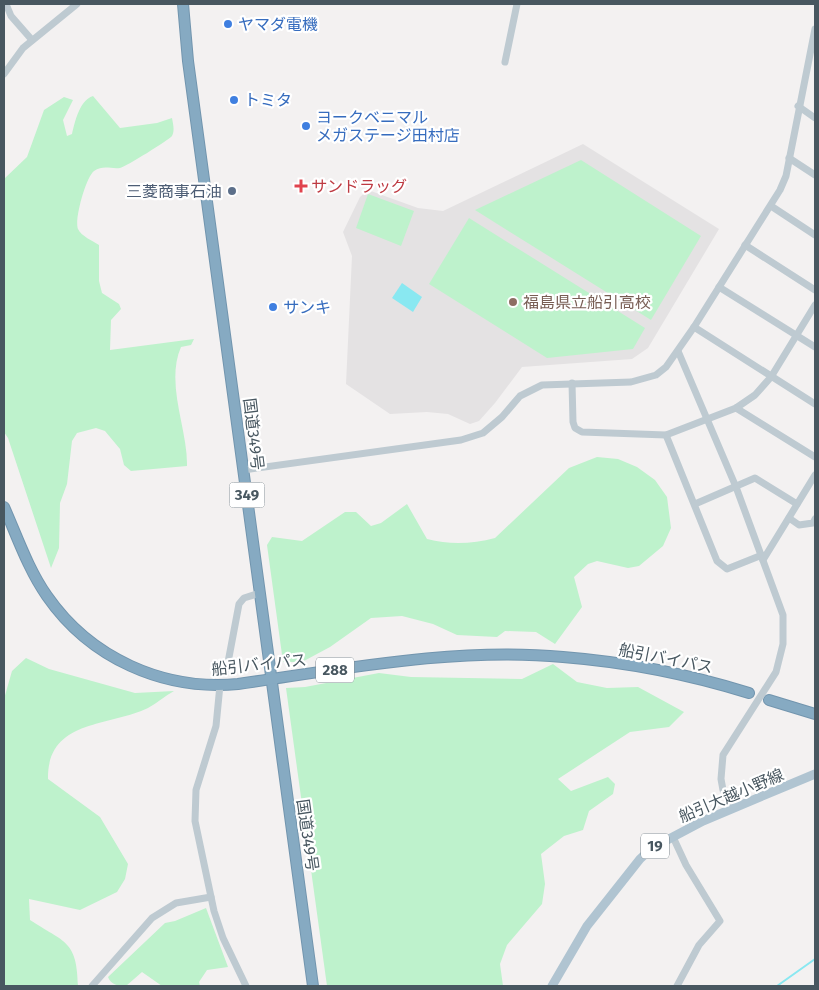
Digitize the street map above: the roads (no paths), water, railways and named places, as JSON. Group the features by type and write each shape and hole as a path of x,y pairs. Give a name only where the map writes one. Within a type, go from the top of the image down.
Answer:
{"highway":[{"name":"国道349号","path":"183,4 188,61 314,986"},
{"name":"船引バイパス","path":"4,507 46,595 79,633 98,648 121,662 149,674 184,683 220,685 440,658 496,655 562,656 679,674 748,693"},
{"path":"769,700 815,714"}],"main road":[{"name":"船引大越小野線","path":"552,986 587,926 619,884 652,848 733,808 815,774"}],"street":[{"path":"6,4 12,16 32,40"},
{"path":"4,74 22,48 77,4"},
{"path":"505,62 517,4"},
{"path":"243,470 461,440 483,434 502,417 520,396 531,389 548,384 625,383 647,379 656,375 666,367 694,327 771,206 786,176 798,106 815,29"},
{"path":"798,106 815,118"},
{"path":"789,158 815,175"},
{"path":"771,206 815,234"},
{"path":"745,245 815,290"},
{"path":"719,287 815,347"},
{"path":"572,383 573,422 575,428 582,432 666,435 736,408 755,394 771,377 815,305"},
{"path":"694,327 815,404"},
{"path":"678,351 736,487 783,615 784,644 776,672 723,755 721,779 723,790 733,808"},
{"path":"736,408 815,457"},
{"path":"666,435 717,561 727,569 762,558 815,475"},
{"path":"695,504 755,478 797,504"},
{"path":"789,518 799,524 813,523 815,519"},
{"path":"226,673 239,604 244,598 260,593"},
{"path":"220,685 216,726 194,802 196,831 211,897 223,938 246,986"},
{"path":"673,836 686,865 720,921 699,945 677,986"},
{"path":"92,986 152,918 176,903 211,897"}],"water":[{"path":"402,283 422,297 413,312 392,298"}],"waterway":[{"path":"777,986 815,959"}],"place":[{"name":"ヤマダ電機","path":"228,24"},
{"name":"トミタ","path":"234,100"},
{"name":"ヨークベニマル メガステージ田村店","path":"306,126"},
{"name":"サンドラッグ","path":"301,186"},
{"name":"三菱商事石油","path":"232,191"},
{"name":"福島県立船引高校","path":"513,302"},
{"name":"サンキ","path":"273,307"}]}
